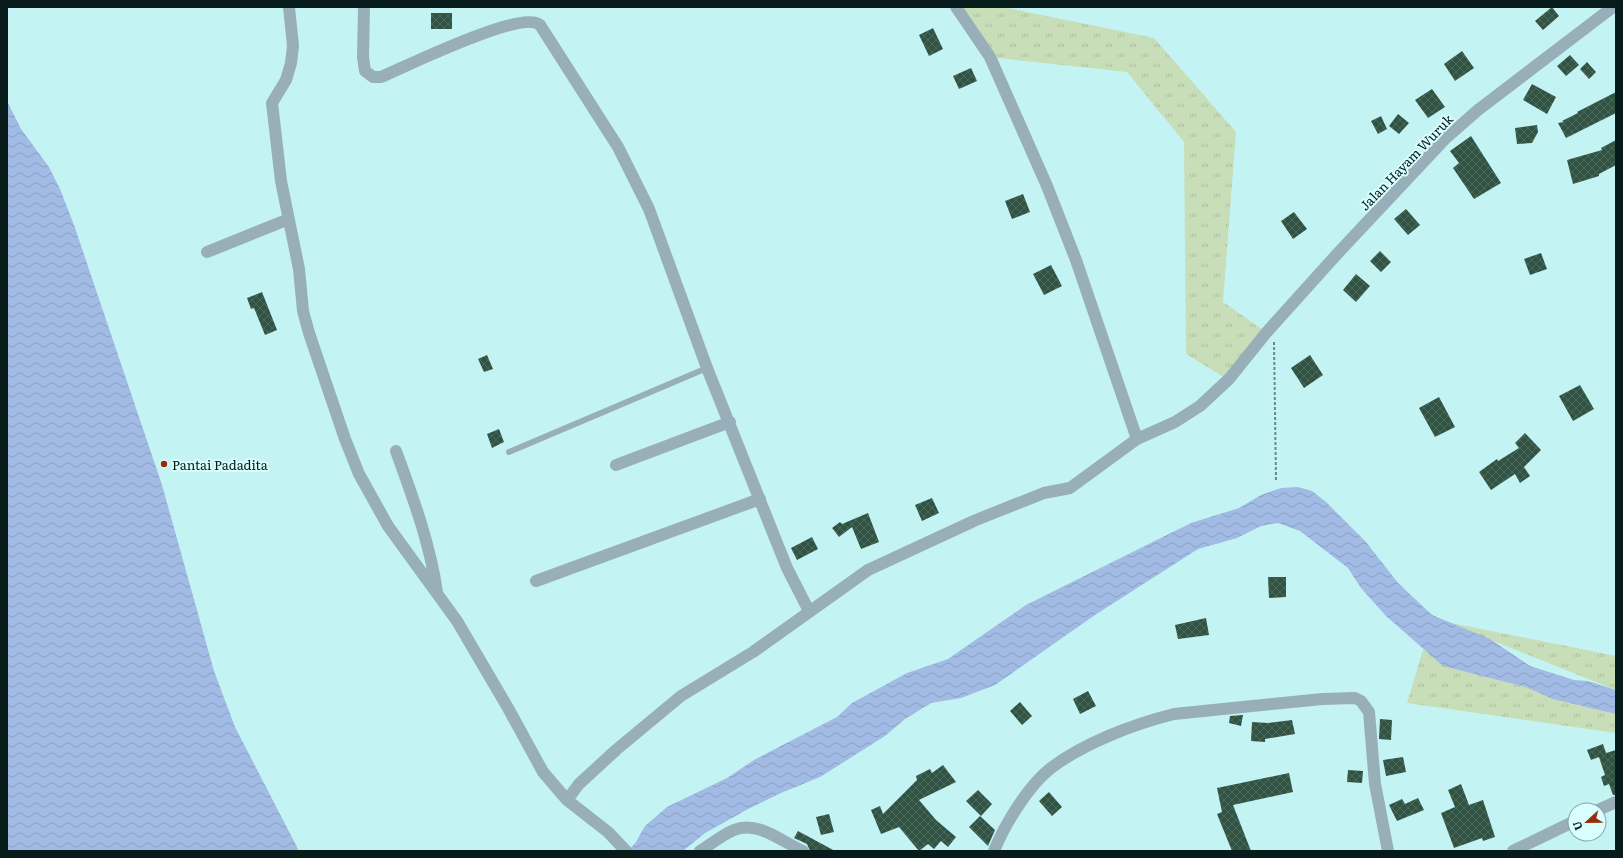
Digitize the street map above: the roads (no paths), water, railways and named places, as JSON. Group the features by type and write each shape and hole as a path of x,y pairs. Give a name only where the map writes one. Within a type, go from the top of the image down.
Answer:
{"street":[{"path":"289,7 294,46 291,63 286,80 272,103 281,181 299,269 303,311 309,333 359,474 388,526 471,643 543,772 557,790 608,832 626,851"},
{"path":"364,7 363,57 365,72 373,77 381,77 451,45 516,23 529,21 537,22 540,25 618,147 646,203 707,368 730,422 787,568 809,611"},
{"path":"956,7 992,62 1047,186 1076,260 1136,439"},
{"name":"Jalan Hayam Wuruk","path":"568,800 579,784 668,706 701,683 753,652 868,570 982,518 1044,493 1070,488 1136,439 1189,414 1229,379 1270,329 1338,253 1456,128 1613,7"},
{"path":"207,252 289,219"},
{"path":"616,465 730,422"},
{"path":"396,451 422,524 431,558 437,593"},
{"path":"536,581 760,499"},
{"path":"994,851 1004,831 1025,798 1050,769 1067,758 1110,736 1155,719 1174,714 1322,699 1346,698 1361,701 1369,712 1375,784 1388,851"},
{"path":"1513,851 1567,825"},
{"path":"700,851 734,830 753,827 769,833 785,843 803,851"}],"lane":[{"path":"509,452 707,368"}],"water":[{"path":"7,101 21,129 49,167 60,189 74,225 162,485 214,671 235,727 299,851 7,851"},
{"path":"1298,487 1312,491 1326,502 1366,542 1398,583 1432,615 1490,639 1530,666 1574,680 1588,681 1616,690 1616,714 1553,699 1526,687 1443,666 1386,616 1361,588 1348,568 1300,531 1278,523 1261,526 1237,538 1198,549 1095,615 995,685 961,698 931,703 905,719 885,736 820,777 781,793 748,809 705,833 683,851 628,851 636,842 645,826 667,807 727,778 754,760 837,717 852,703 907,673 948,659 1026,605 1191,523 1239,508 1261,495 1281,488"}],"place":[{"name":"Pantai Padadita","path":"164,464"}]}
